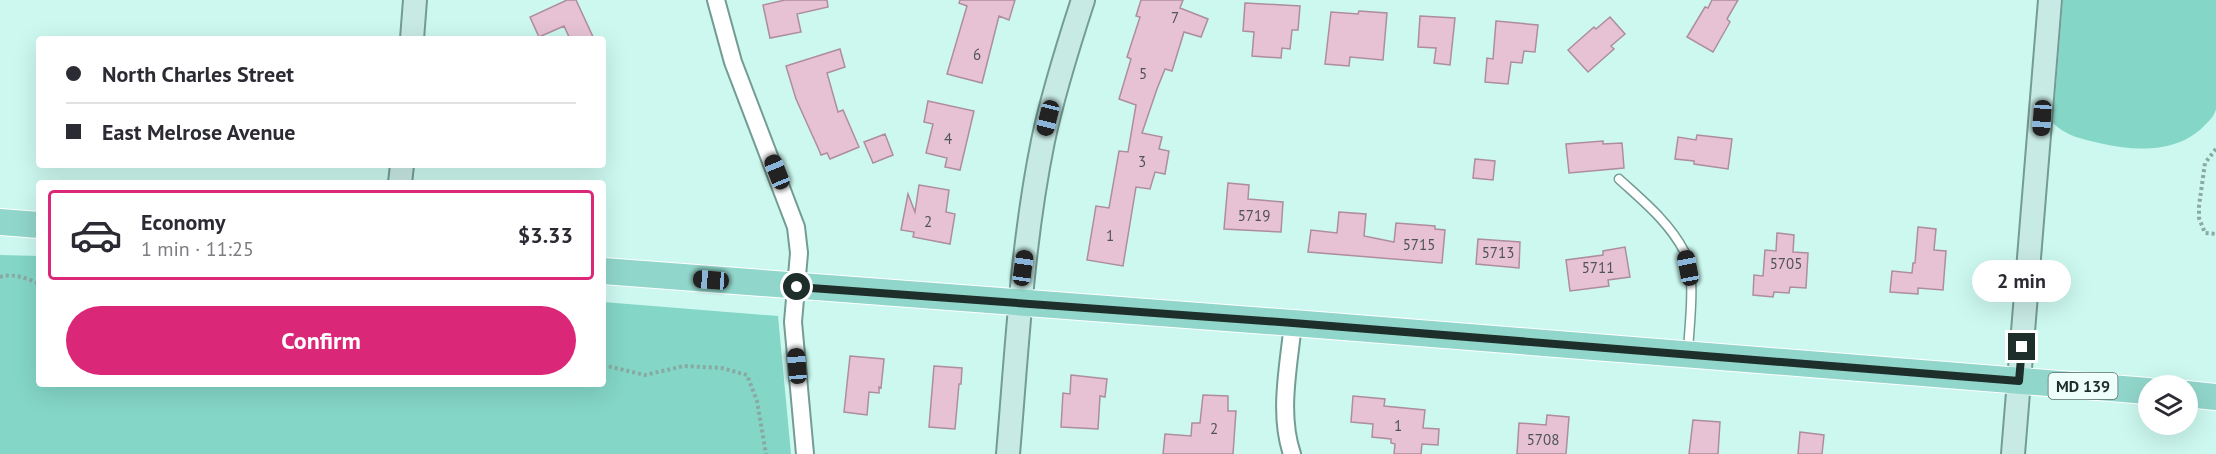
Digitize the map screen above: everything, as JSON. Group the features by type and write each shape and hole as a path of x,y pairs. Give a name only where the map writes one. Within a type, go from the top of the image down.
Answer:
{"main road":[{"path":"0,222 36,225"},
{"name":"MD 139","path":"606,271 2138,390"},
{"path":"2198,395 2216,397"}],"street":[{"path":"412,36 415,0"},
{"path":"716,0 733,62 796,227 799,253 793,322 805,454"},
{"path":"1008,454 1020,303 1032,204 1043,140 1083,0"},
{"path":"2013,454 2050,0"},
{"path":"1292,454 1286,423 1286,388 1293,323"}],"lane":[{"path":"1619,179 1655,211 1685,252 1691,284 1688,355"}],"path":[{"path":"2216,148 2205,163 2199,218 2205,233 2216,234"},
{"path":"0,277 6,275 30,279 36,282"},
{"path":"606,366 645,375 684,366 722,368 747,375 757,401 766,454"}],"green space":[{"path":"2063,0 2216,0 2216,109 2211,119 2192,136 2180,142 2140,149 2099,143 2074,136 2053,123"},
{"path":"0,255 36,256 36,387 606,387 606,302 778,316 791,454 0,454"}],"building":[{"path":"567,0 576,0 593,36 569,36 564,26 539,36 530,17"},
{"path":"785,0 827,0 828,7 797,14 801,32 770,38 763,5"},
{"path":"960,0 1015,0 1009,20 999,16 982,83 947,74 967,6 959,3"},
{"path":"1141,0 1183,0 1180,8 1208,19 1201,37 1184,32 1172,71 1165,69 1157,89 1142,133 1162,137 1159,149 1169,151 1165,174 1155,172 1150,189 1136,187 1123,266 1087,260 1096,206 1109,208 1119,151 1128,152 1136,105 1119,99 1131,59 1127,57 1140,17 1136,16"},
{"path":"1712,0 1738,0 1727,19 1730,22 1713,52 1687,37 1705,7 1708,8"},
{"path":"1245,3 1300,6 1298,30 1292,30 1290,49 1282,48 1281,58 1252,56 1254,32 1243,31"},
{"path":"1359,11 1387,13 1383,60 1350,57 1349,66 1325,64 1331,12 1358,14"},
{"path":"1420,16 1455,18 1450,65 1434,63 1436,48 1418,47"},
{"path":"1610,17 1625,34 1611,46 1614,49 1588,72 1568,50 1594,27 1596,29"},
{"path":"1496,21 1538,25 1535,52 1524,51 1522,63 1511,62 1508,84 1485,82 1487,58 1493,59"},
{"path":"840,49 845,67 827,73 838,112 843,110 859,147 830,159 827,153 821,155 796,99 786,66"},
{"path":"928,101 974,111 960,170 945,167 947,158 926,153 933,124 924,122"},
{"path":"885,134 893,155 873,163 864,142"},
{"path":"1697,135 1732,139 1728,169 1675,159 1678,137 1696,140"},
{"path":"1603,141 1603,144 1622,143 1624,168 1569,173 1566,144"},
{"path":"1475,159 1495,161 1493,180 1473,178"},
{"path":"1228,183 1249,185 1248,199 1283,202 1281,232 1224,229"},
{"path":"919,185 949,190 946,212 955,214 950,244 913,237 914,232 901,230 908,194 915,212"},
{"path":"1339,212 1366,214 1364,236 1394,242 1396,223 1435,226 1435,229 1445,230 1442,263 1308,252 1311,230 1337,233"},
{"path":"1918,227 1936,229 1934,250 1946,251 1943,290 1918,288 1918,294 1890,292 1892,271 1912,273"},
{"path":"1777,233 1794,235 1793,252 1808,253 1806,288 1790,287 1789,293 1774,292 1773,297 1753,295 1754,275 1763,276 1765,250 1776,251"},
{"path":"1478,239 1520,242 1519,268 1476,264"},
{"path":"1625,247 1630,277 1608,280 1609,286 1570,291 1566,260 1603,255 1603,251"},
{"path":"850,356 884,359 881,388 879,387 879,393 869,392 867,415 844,412"},
{"path":"934,366 962,368 955,429 929,427"},
{"path":"1071,375 1107,379 1105,397 1100,396 1098,429 1061,427 1063,393 1070,394"},
{"path":"1203,395 1228,396 1228,411 1236,411 1233,454 1163,454 1165,434 1191,436 1192,423 1200,423"},
{"path":"1353,396 1385,399 1384,406 1425,410 1423,428 1439,429 1438,445 1422,444 1421,454 1394,454 1395,444 1391,443 1391,439 1372,437 1373,424 1351,422"},
{"path":"1547,415 1569,417 1566,454 1517,454 1519,423 1546,425"},
{"path":"1693,420 1720,422 1718,454 1689,454"},
{"path":"1800,432 1824,435 1822,454 1798,454"}],"route":[{"path":"797,287 1293,323 2019,381 2022,347"}]}
